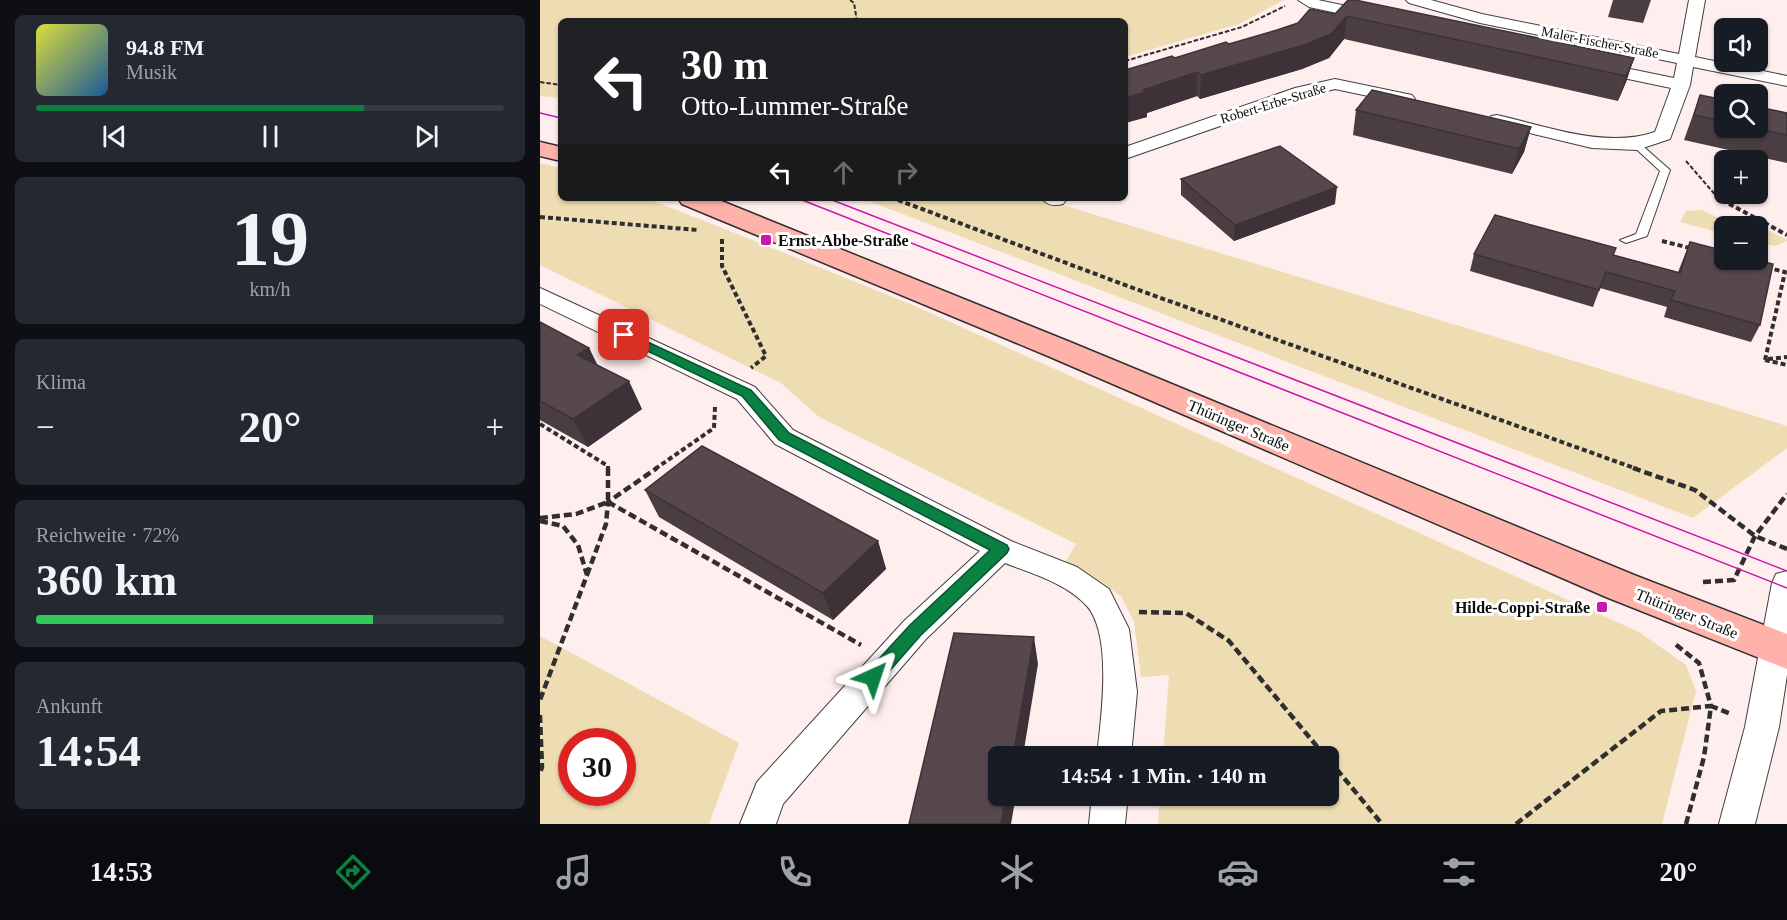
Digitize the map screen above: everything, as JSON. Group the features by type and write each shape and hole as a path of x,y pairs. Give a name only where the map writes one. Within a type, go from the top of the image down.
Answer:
{"main road":[{"path":"540,149 558,153"},
{"name":"Thüringer Straße","path":"695,201 732,226 1056,348 1620,586 1781,650"}],"street":[{"path":"1305,0 1314,4 1392,20"},
{"name":"Maler-Fischer-Straße","path":"1414,0 1479,18 1787,81"},
{"path":"1476,115 1592,142 1637,144 1663,135 1681,86 1697,0"},
{"name":"Maler-Fischer-Straße","path":"1576,63 1681,86"},
{"name":"Robert-Erbe-Straße","path":"1128,152 1301,92 1335,84 1418,101"},
{"path":"540,295 746,393 784,437 1001,549 1067,575 1098,598 1114,629 1121,692 1115,746"},
{"path":"758,824 769,794 915,630 1001,549"},
{"path":"1737,824 1781,650 1787,583"},
{"path":"1107,824 1109,806"}],"lane":[{"path":"1626,240 1641,236 1665,170 1637,144"}],"path":[{"path":"850,0 855,2 857,18"},
{"path":"1128,60 1242,27 1288,4"},
{"path":"540,82 558,85"},
{"path":"1663,135 1718,198 1787,235"},
{"path":"900,201 1133,288 1695,490 1755,536 1787,549"},
{"path":"540,217 732,226 722,266 766,357 715,393 714,428 608,502 576,514 540,519"},
{"path":"1641,236 1694,249"},
{"path":"1765,360 1785,272 1768,268"},
{"path":"1765,360 1787,357"},
{"path":"1765,360 1787,365"},
{"path":"540,424 608,466 606,524 540,700"},
{"path":"608,502 655,531 888,660"},
{"path":"540,519 563,526 578,545 588,575"},
{"path":"1109,619 1140,612 1186,613 1229,641 1317,746"},
{"path":"1516,824 1660,711 1711,706"},
{"path":"540,716 540,774"},
{"path":"1339,772 1382,824"}],"shaded area":[{"path":"540,0 1284,0 1239,24 1128,56 1128,18 558,18 558,98 540,96"},
{"path":"540,163 558,167 558,201 654,201 735,233 915,306 1639,632 1686,665 1696,691 1662,824 1158,824 1159,806 1339,806 1339,746 1164,746 1169,675 1141,677 1134,622 1121,596 1066,561 1076,544 819,417 781,383 540,265"},
{"path":"869,201 1050,201 1787,426 1787,448 1693,518"},
{"path":"1701,210 1715,216 1714,231 1680,222 1686,211"},
{"path":"1768,230 1787,240 1775,246 1768,245"},
{"path":"540,636 739,743 709,824 540,824"}],"building":[{"path":"1348,0 1355,0 1634,58 1626,76 1347,16 1331,34 1304,45 1201,75 1197,72 1128,97 1128,69 1277,30 1298,23 1310,9 1335,14"},
{"path":"1372,90 1531,127 1519,149 1356,110"},
{"path":"1700,95 1714,98 1714,120 1694,115"},
{"path":"1768,109 1787,113 1787,135 1768,131"},
{"path":"1280,146 1337,187 1235,225 1181,179"},
{"path":"1495,215 1616,248 1613,255 1680,273 1690,242 1714,248 1714,270 1768,270 1768,263 1773,264 1760,325 1671,300 1675,291 1606,272 1599,290 1474,254"},
{"path":"540,322 589,348 577,355 629,381 573,419 540,401"},
{"path":"702,446 878,541 823,593 645,490"},
{"path":"954,633 1034,637 1015,746 988,746 988,806 1004,806 1001,824 909,824"}],"tram line":[{"path":"540,113 558,117"},
{"path":"805,201 1787,588"},
{"path":"835,201 1787,571"}],"place":[{"name":"Ernst-Abbe-Straße","path":"766,240"},
{"name":"Hilde-Coppi-Straße","path":"1602,607"}],"route":[{"path":"624,335 746,393 784,437 1001,549 915,630 873,677"}]}
